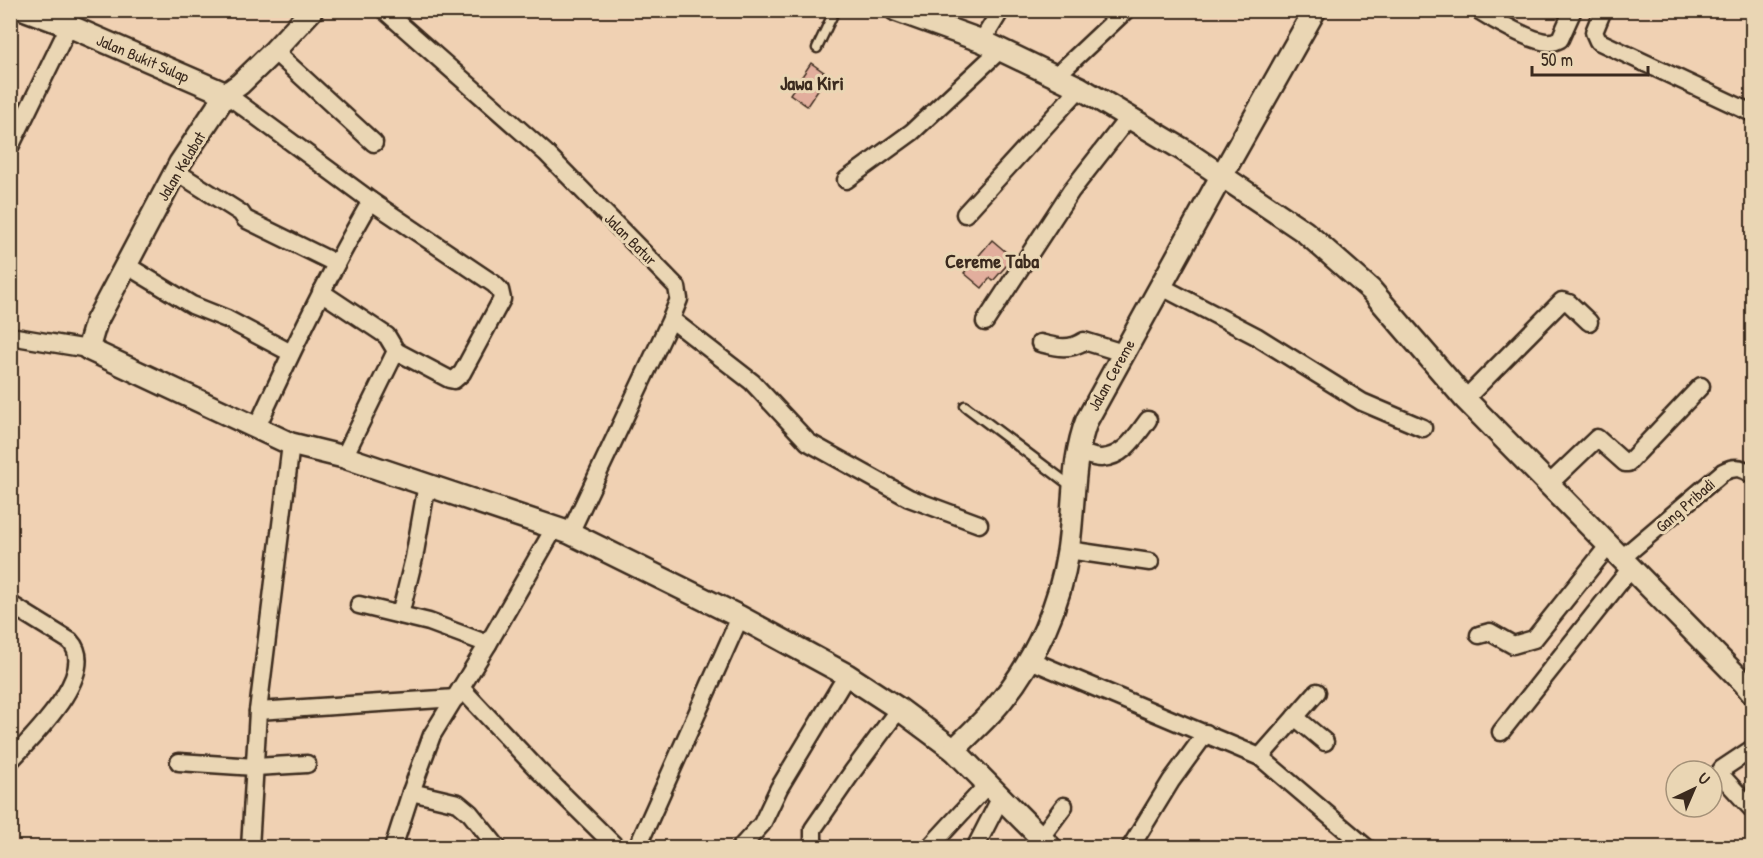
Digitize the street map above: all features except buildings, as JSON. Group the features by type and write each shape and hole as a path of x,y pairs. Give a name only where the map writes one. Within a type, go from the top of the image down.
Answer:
{"street":[{"name":"Jalan Bukit Sulap","path":"26,10 69,26 226,94"},
{"name":"Jalan Kelabat","path":"88,349 96,322 176,171 226,94 240,84 274,51 312,10"},
{"name":"Jalan Batur","path":"384,10 546,153 667,275 677,287 679,299 671,319 562,530 432,735 393,848"},
{"path":"896,10 992,45 1080,88 1182,149 1305,232 1371,290 1465,399 1750,684"},
{"path":"846,180 912,132 992,45 1001,10"},
{"path":"1056,76 1126,10"},
{"name":"Jalan Cereme","path":"954,750 1001,701 1030,660 1052,613 1063,577 1078,452 1087,420 1221,175 1316,10"},
{"path":"1478,10 1503,25 1551,43 1560,39 1573,10"},
{"path":"1603,10 1594,32 1598,41 1752,113"},
{"path":"10,147 69,26"},
{"path":"274,51 374,143"},
{"path":"965,214 1080,88"},
{"path":"226,94 371,201 494,284 502,299 462,373 454,380 396,351 387,336 321,292"},
{"path":"985,322 1071,191 1128,118"},
{"path":"176,171 241,213 245,219 335,263"},
{"path":"256,429 335,263 371,201"},
{"path":"126,265 192,305 227,319 291,353"},
{"path":"1160,286 1256,336 1362,402 1423,428"},
{"path":"1465,399 1562,301 1569,303 1589,322"},
{"path":"671,319 752,382 808,442 909,498 979,524"},
{"path":"10,336 88,349 291,444 344,457 562,530 740,617 847,675 899,709 954,750 994,790 1041,844 1064,806"},
{"path":"1040,343 1061,349 1078,345 1084,341 1123,353"},
{"path":"344,457 396,351"},
{"path":"1549,484 1597,438 1626,464 1701,386"},
{"path":"1078,452 1100,458 1117,454 1128,447 1148,420"},
{"path":"250,848 258,711 291,444"},
{"name":"Gang Pribadi","path":"1621,557 1723,472 1737,467 1747,470 1752,475"},
{"path":"400,615 428,484"},
{"path":"1068,550 1150,562"},
{"path":"1479,635 1490,632 1513,645 1534,639 1621,557"},
{"path":"1501,732 1621,557"},
{"path":"10,604 59,633 76,648 79,658 77,670 58,706 10,761"},
{"path":"358,605 429,622 488,644"},
{"path":"637,848 740,617"},
{"path":"1030,660 1260,757 1367,848"},
{"path":"740,848 762,824 779,788 847,675"},
{"path":"1260,757 1317,692"},
{"path":"258,711 459,693 612,846"},
{"path":"818,848 813,842 813,829 899,709"},
{"path":"1295,717 1325,742"},
{"path":"1130,848 1171,781 1206,733"},
{"path":"1752,749 1719,772 1752,809"},
{"path":"179,762 255,766 307,765"},
{"path":"929,848 994,790"},
{"path":"975,848 994,790"},
{"path":"411,792 458,803 470,813 498,848"}],"lane":[{"path":"817,48 835,10"},
{"path":"965,406 1074,489"}],"district":[{"name":"Jawa Kiri","path":"812,83"},
{"name":"Cereme Taba","path":"992,261"}]}
